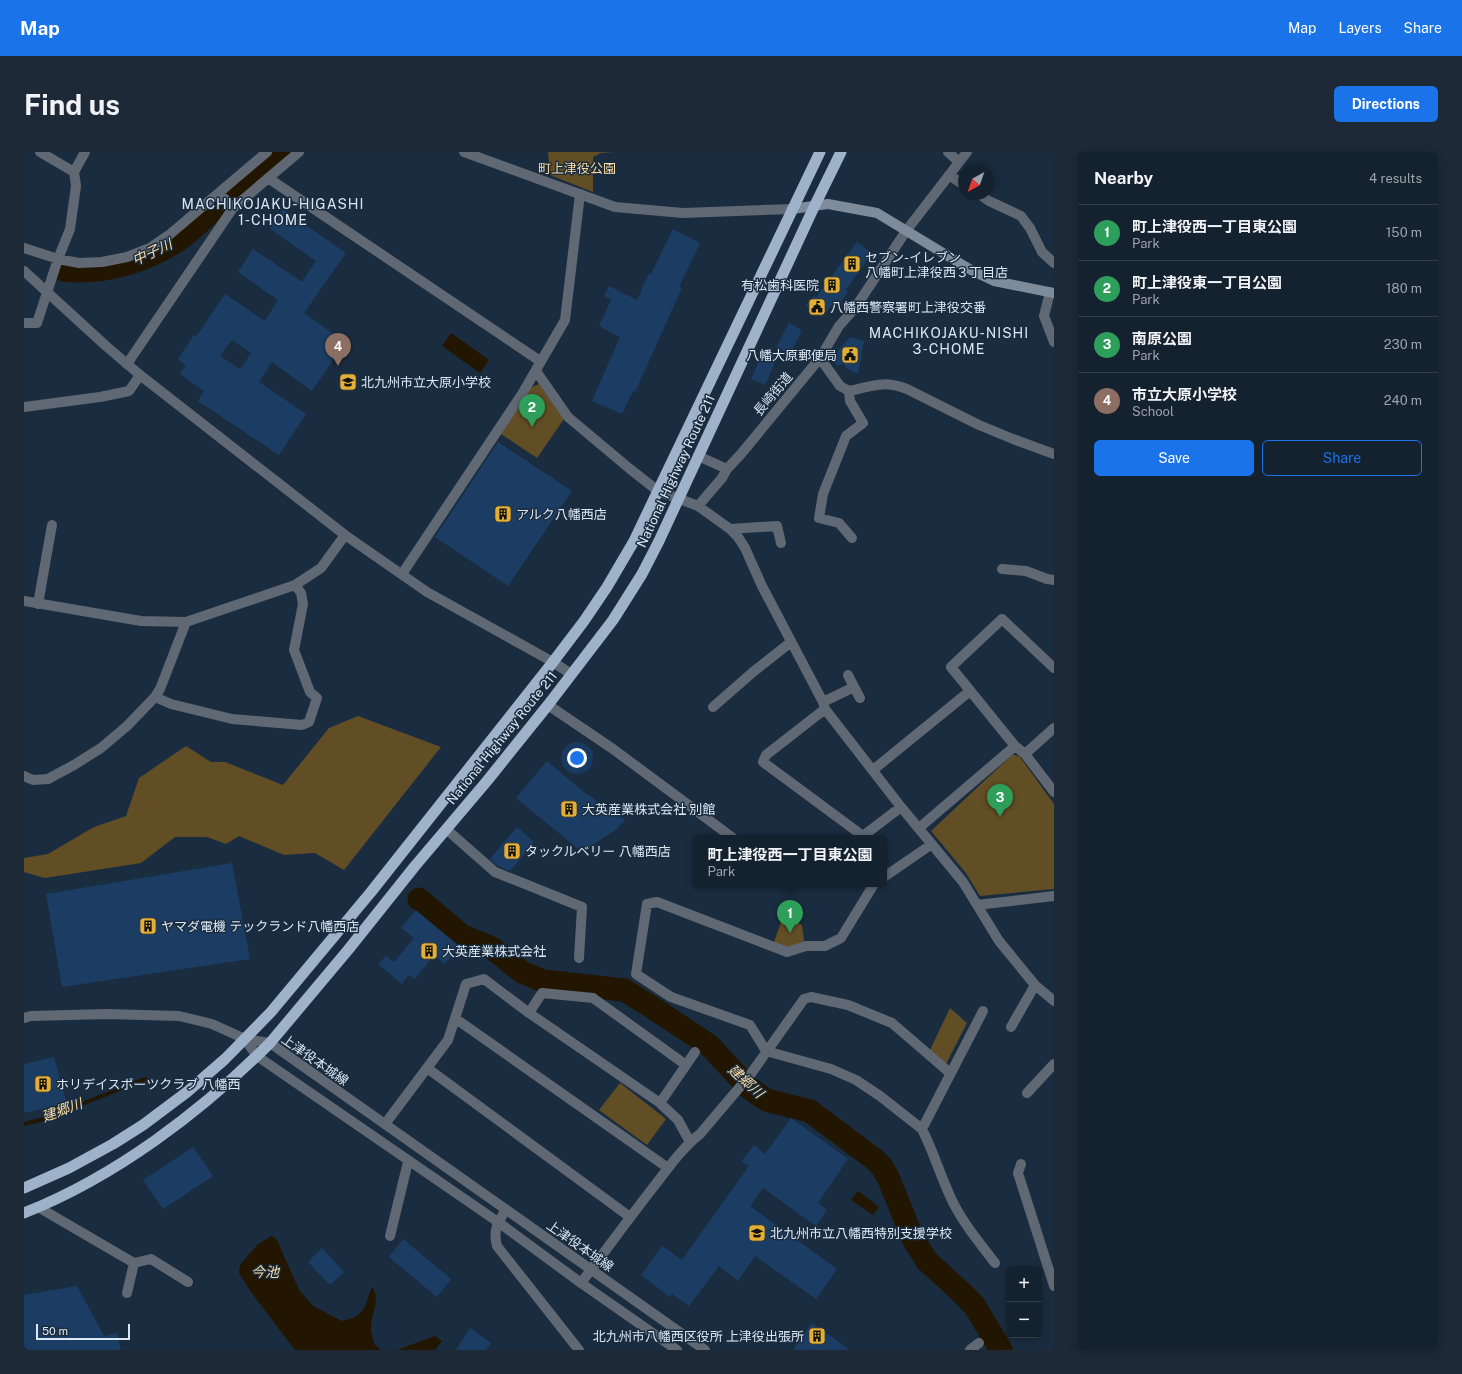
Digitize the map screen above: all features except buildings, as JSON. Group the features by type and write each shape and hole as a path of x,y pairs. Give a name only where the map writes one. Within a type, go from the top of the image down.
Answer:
{"highway":[{"name":"National Highway Route 211","path":"24,1188 69,1168 143,1125 187,1092 225,1059 271,1012 371,892 553,662 584,621 607,587 634,542 820,152"},
{"name":"National Highway Route 211","path":"24,1212 38,1207 110,1170 162,1135 205,1103 257,1056 270,1043 548,705 613,620 642,574 680,500 698,456 841,152"}],"main road":[{"path":"792,209 828,204 877,213 971,270 994,281 1052,293"}],"street":[{"path":"40,152 74,172"},
{"path":"24,323 37,323 58,259 70,229 76,186 74,172 85,152"},
{"path":"24,248 58,259 79,263 102,262 127,257 145,250 169,235 267,152"},
{"path":"127,364 232,207 299,152"},
{"path":"464,152 615,206 683,213 792,209"},
{"path":"948,152 960,162"},
{"name":"長崎街道","path":"698,506 820,358 838,326 854,308 906,231 967,152"},
{"path":"949,175 958,180"},
{"path":"268,178 538,366 568,417 658,491 698,506 730,529 738,537 745,548 762,586 824,705 901,807 962,882 999,942 1035,985 1054,1001"},
{"path":"219,193 232,207"},
{"path":"402,574 518,400 565,320 580,194"},
{"path":"988,200 1021,216 1030,228 1042,252 1054,263"},
{"path":"24,271 140,375 345,535 427,592 553,662 571,674"},
{"path":"1052,293 1044,316 1054,342"},
{"path":"820,358 840,386 849,391 881,384 896,385 979,425 1054,454"},
{"path":"24,407 100,398 129,391 140,375"},
{"path":"849,391 850,401 863,423 846,436 823,494 819,518 839,523 852,538"},
{"path":"698,456 727,469"},
{"path":"38,604 52,525"},
{"path":"730,529 777,526 781,543"},
{"path":"24,601 140,621 186,622 295,586 321,568 345,535"},
{"path":"1002,569 1026,571 1054,580"},
{"path":"155,697 171,704 232,719 302,725 309,722 317,698 310,692 294,650 303,604 301,593 295,586"},
{"path":"1054,668 1002,618 951,667 1015,746 1025,754 1054,792"},
{"path":"24,776 33,780 48,779 101,748 127,726 155,697 160,689 186,622"},
{"path":"713,707 753,672 791,642"},
{"path":"848,675 860,698"},
{"path":"854,687 824,705 766,755 764,762 862,835"},
{"path":"873,770 970,691"},
{"path":"548,705 613,749 729,835"},
{"path":"1025,754 1054,728"},
{"path":"919,828 1015,746"},
{"path":"864,835 901,807"},
{"path":"446,829 495,872 582,907 579,958"},
{"path":"887,875 932,844"},
{"path":"872,887 841,938 825,946 806,946 787,952 657,902 647,904 636,974 671,997 750,1025 766,1051 830,1070 856,1080 880,1096 922,1129 951,1198 972,1232 994,1263"},
{"path":"977,905 1054,896"},
{"path":"385,1124 448,1040 466,984 484,979 529,1014 660,1103 678,1120 690,1142"},
{"path":"1011,1027 1035,985"},
{"path":"529,1014 542,993 593,998 686,1065"},
{"path":"581,1283 668,1168 690,1142 700,1134 748,1078 804,999 811,997 848,1005 892,1023 950,1073"},
{"path":"922,1129 983,1011"},
{"path":"24,1018 31,1016 107,1014 179,1016 212,1024 245,1039 257,1056 408,1162 498,1222 581,1283 677,1350"},
{"path":"456,1019 668,1168"},
{"name":"上津役本城線","path":"245,1039 270,1043 705,1350"},
{"path":"660,1103 695,1052"},
{"path":"1027,1092 1054,1064"},
{"path":"427,1068 630,1217"},
{"path":"390,1236 408,1162"},
{"path":"1021,1164 1018,1173 1054,1286"},
{"path":"38,1207 134,1263 150,1259 188,1282"},
{"path":"506,1210 498,1222 495,1236 497,1246 579,1350"},
{"path":"127,1293 134,1263"},
{"path":"970,1350 979,1343"}],"green space":[{"name":"町上津役公園","path":"548,152 614,152 601,153 593,157 593,192 550,175"},
{"path":"539,384 564,419 537,458 501,434 532,387"},
{"path":"358,716 441,747 344,870 315,853 284,855 239,836 226,844 207,837 175,837 141,863 45,878 24,872 24,858 48,854 94,827 126,816 139,778 186,746 211,762 225,762 283,785 329,728"},
{"path":"1013,754 1020,757 1054,804 1054,889 980,896 966,873 931,831"},
{"path":"783,916 802,925 804,941 787,948 774,942"},
{"path":"950,1008 967,1023 946,1064 930,1050"},
{"path":"620,1083 666,1119 647,1145 599,1110"}],"water":[{"path":"451,333 489,360 480,373 442,346"},
{"path":"858,1191 879,1207 873,1215 851,1200"},
{"name":"今池","path":"272,1236 277,1240 299,1290 313,1306 342,1321 356,1316 363,1310 372,1287 375,1291 376,1300 371,1332 374,1344 381,1350 295,1350 251,1292 239,1273 240,1265 258,1244"},
{"path":"435,1336 442,1341 435,1350 397,1350"}],"waterway":[{"name":"中子川","path":"63,270 79,271 110,268 157,253 189,232 220,203 281,152"},
{"name":"建郷川","path":"419,899 461,935 492,948 522,972 543,981 624,990 709,1045 748,1087 766,1100 810,1111 874,1159 882,1167 888,1177 913,1239 927,1261 974,1305 1001,1350"},
{"name":"建郷川","path":"24,1124 44,1119 145,1079"}],"place":[{"name":"セブン-イレブン 八幡町上津役西３丁目店","path":"852,264"},
{"name":"有松歯科医院","path":"832,285"},
{"name":"八幡西警察署町上津役交番","path":"817,307"},
{"name":"八幡大原郵便局","path":"850,355"},
{"name":"市立大原小学校","path":"338,366"},
{"name":"北九州市立大原小学校","path":"348,382"},
{"name":"町上津役東一丁目公園","path":"532,427"},
{"name":"アルク八幡西店","path":"503,514"},
{"name":"大英産業株式会社 別館","path":"569,809"},
{"name":"南原公園","path":"1000,817"},
{"name":"タックルベリー 八幡西店","path":"512,851"},
{"name":"ヤマダ電機 テックランド八幡西店","path":"148,926"},
{"name":"町上津役西一丁目東公園","path":"790,933"},
{"name":"大英産業株式会社","path":"429,951"},
{"name":"ホリデイスポーツクラブ 八幡西","path":"43,1084"},
{"name":"北九州市立八幡西特別支援学校","path":"757,1233"},
{"name":"北九州市八幡西区役所 上津役出張所","path":"817,1336"}],"district":[{"name":"MACHIKOJAKU-HIGASHI 1-CHOME","path":"273,212"},
{"name":"MACHIKOJAKU-NISHI 3-CHOME","path":"949,342"}]}
